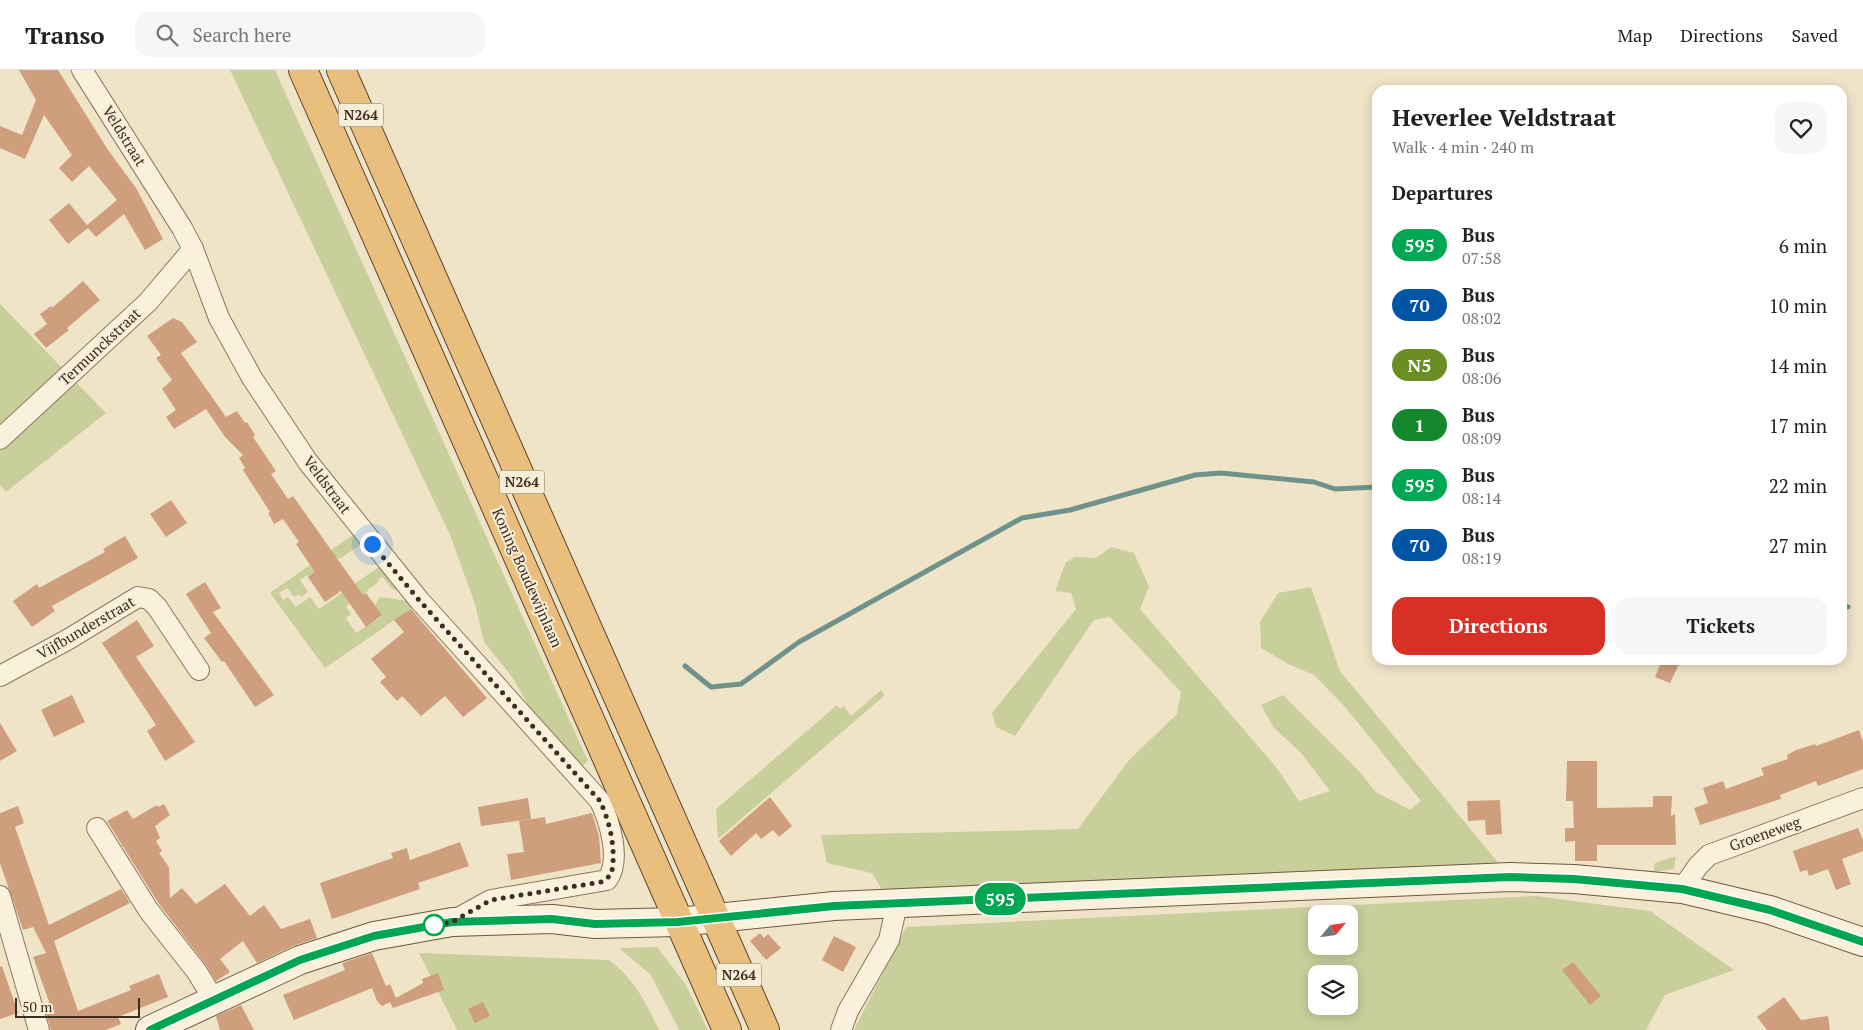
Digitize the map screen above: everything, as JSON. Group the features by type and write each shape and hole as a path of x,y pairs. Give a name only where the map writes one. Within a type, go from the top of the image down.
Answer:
{"highway":[{"name":"Koning Boudewijnlaan","path":"303,70 727,1030"},
{"name":"N264","path":"341,70 765,1030"}],"main road":[{"path":"150,1030 284,966 374,936 452,922 552,919 595,924 674,913 711,911 1510,877 1574,879 1682,889 1770,910 1863,942"}],"street":[{"name":"Veldstraat","path":"82,70 182,228 193,248 219,318 252,378 308,462 400,578 600,801 605,812 613,852 613,868 608,880 491,900 452,922"},
{"name":"Termunckstraat","path":"0,439 142,309 193,248"},
{"name":"Vijfbunderstraat","path":"0,676 67,640 134,598 142,596 152,601 157,607 199,670"},
{"name":"Groeneweg","path":"1682,889 1701,862 1709,855 1863,798"},
{"path":"97,828 149,911 197,972 214,1000"},
{"path":"0,896 39,1030"},
{"path":"841,1030 848,1011 889,940 896,904"}],"green space":[{"path":"230,70 275,70 588,761 580,768 537,721 513,678 484,642 475,604 450,535"},
{"path":"0,304 106,413 6,492 0,485"},
{"path":"357,532 365,542 339,559 337,557 308,577 307,575 300,580 308,592 301,597 299,594 294,597 287,588 279,593 283,600 288,597 296,607 310,597 319,609 383,564 402,592 392,589 382,576 368,591 346,606 351,614 346,618 356,633 382,616 375,605 380,597 408,601 412,608 325,668 270,593"},
{"path":"1111,547 1134,553 1149,587 1140,609 1276,767 1299,801 1330,791 1301,753 1274,728 1261,705 1283,695 1357,769 1376,792 1410,810 1421,801 1346,708 1314,675 1288,664 1261,648 1260,622 1278,593 1311,587 1340,671 1510,877 882,890 872,873 827,863 821,835 1078,829 1129,760 1177,714 1181,692 1110,617 1094,620 1015,736 996,727 992,713 1076,609 1071,593 1055,591 1066,562 1075,557 1096,558"},
{"path":"881,690 885,695 718,839 716,809 837,705 840,709 844,706 851,716"},
{"path":"1676,856 1674,869 1653,872 1655,863"},
{"path":"1536,896 1650,911 1734,970 1665,995 1646,1030 854,1030 906,927 1308,907 1308,955 1358,955 1358,905 1353,905"},
{"path":"657,947 686,985 708,1030 679,1030 651,975 619,948"},
{"path":"419,953 609,960 632,983 659,1030 457,1030"}],"building":[{"path":"19,70 58,70 108,150 136,188 163,239 145,250 124,214 96,237 88,228 68,244 49,220 69,203 87,225 117,200 89,166 72,182 59,168 72,155 44,115 25,159 0,148 0,126 22,135 36,100"},
{"path":"83,281 100,300 67,328 69,330 46,348 34,334 47,324 40,314 51,306 52,308"},
{"path":"173,318 182,322 197,342 181,353 226,417 237,411 245,423 247,422 255,435 253,437 276,471 271,474 288,499 293,496 363,595 366,593 382,615 366,627 341,591 325,602 308,577 315,572 296,544 299,542 283,519 274,524 268,513 270,512 243,470 245,468 239,458 243,455 225,437 206,409 174,429 166,417 176,410 162,389 172,380 156,358 161,355 147,336"},
{"path":"171,500 187,523 166,537 150,514"},
{"path":"125,536 138,558 52,606 55,611 32,627 13,601 37,584 39,588 105,552 103,549"},
{"path":"205,582 221,608 213,612 274,695 255,707 224,661 222,662 204,638 211,633 186,594"},
{"path":"411,609 487,698 463,717 445,696 421,716 402,696 397,701 380,682 386,677 371,659 404,632 394,620"},
{"path":"137,620 154,646 136,657 195,742 165,761 147,731 156,725 102,643"},
{"path":"1660,665 1679,665 1670,683 1655,677"},
{"path":"72,695 85,722 54,737 41,710"},
{"path":"0,723 17,751 0,761"},
{"path":"1859,730 1863,742 1863,769 1818,786 1816,781 1780,795 1781,799 1700,825 1694,808 1708,803 1703,788 1723,781 1726,789 1764,775 1761,768 1788,759 1787,755 1796,750 1815,744 1816,746"},
{"path":"1567,761 1597,761 1597,808 1653,807 1653,796 1672,796 1671,816 1675,814 1676,845 1597,845 1597,861 1575,861 1575,841 1565,842 1565,828 1574,828 1573,801 1566,801"},
{"path":"770,797 792,826 779,837 773,830 761,839 756,833 731,856 719,841"},
{"path":"528,798 531,819 481,826 478,807"},
{"path":"1500,800 1502,834 1486,835 1485,820 1468,821 1467,801"},
{"path":"164,804 170,815 155,826 160,838 156,841 162,851 159,853 169,867 170,898 182,888 196,904 225,884 250,916 264,905 281,929 310,919 317,938 293,946 257,963 243,941 220,959 230,972 216,981 159,904 107,821 127,810 133,819 157,805 158,807"},
{"path":"18,806 24,823 15,827 49,925 121,889 130,903 54,941 78,1011 131,990 129,986 159,974 168,997 118,1017 121,1024 106,1030 51,1030 46,1013 52,1010 33,957 46,953 33,927 23,930 0,863 0,813"},
{"path":"592,813 599,836 601,863 511,880 507,854 524,852 519,821 545,817 546,824"},
{"path":"1858,828 1863,840 1863,851 1842,859 1851,884 1836,890 1828,869 1809,876 1807,870 1800,872 1793,851"},
{"path":"460,842 469,866 418,883 420,889 332,919 320,883 393,858 391,853 407,848 410,860"},
{"path":"760,933 764,938 768,934 781,948 766,960 750,941"},
{"path":"834,936 856,947 843,972 822,960"},
{"path":"372,953 386,986 390,984 396,998 423,983 422,979 438,973 444,990 393,1008 390,1002 382,1006 377,1001 372,988 294,1020 283,995 345,970 342,963"},
{"path":"1573,962 1601,996 1590,1005 1562,970"},
{"path":"2,966 18,1013 0,1019 0,967"},
{"path":"1784,997 1801,1020 1828,1016 1830,1030 1767,1030 1757,1017"},
{"path":"483,1002 490,1016 475,1023 468,1009"},
{"path":"241,1005 254,1030 220,1030 216,1016"}],"waterway":[{"path":"685,666 711,687 741,684 799,642 1022,518 1070,510 1195,475 1221,473 1314,482 1335,489 1372,487"}],"bus line":[{"name":"595","path":"150,1030 300,960 374,936 452,922 552,919 595,924 678,922 834,906 1510,877 1574,879 1682,889 1770,910 1863,942"}],"route":[{"path":"372,544 419,600 508,696 600,801 605,812 613,852 613,868 608,880 501,897 486,902 452,922 434,925"}]}
